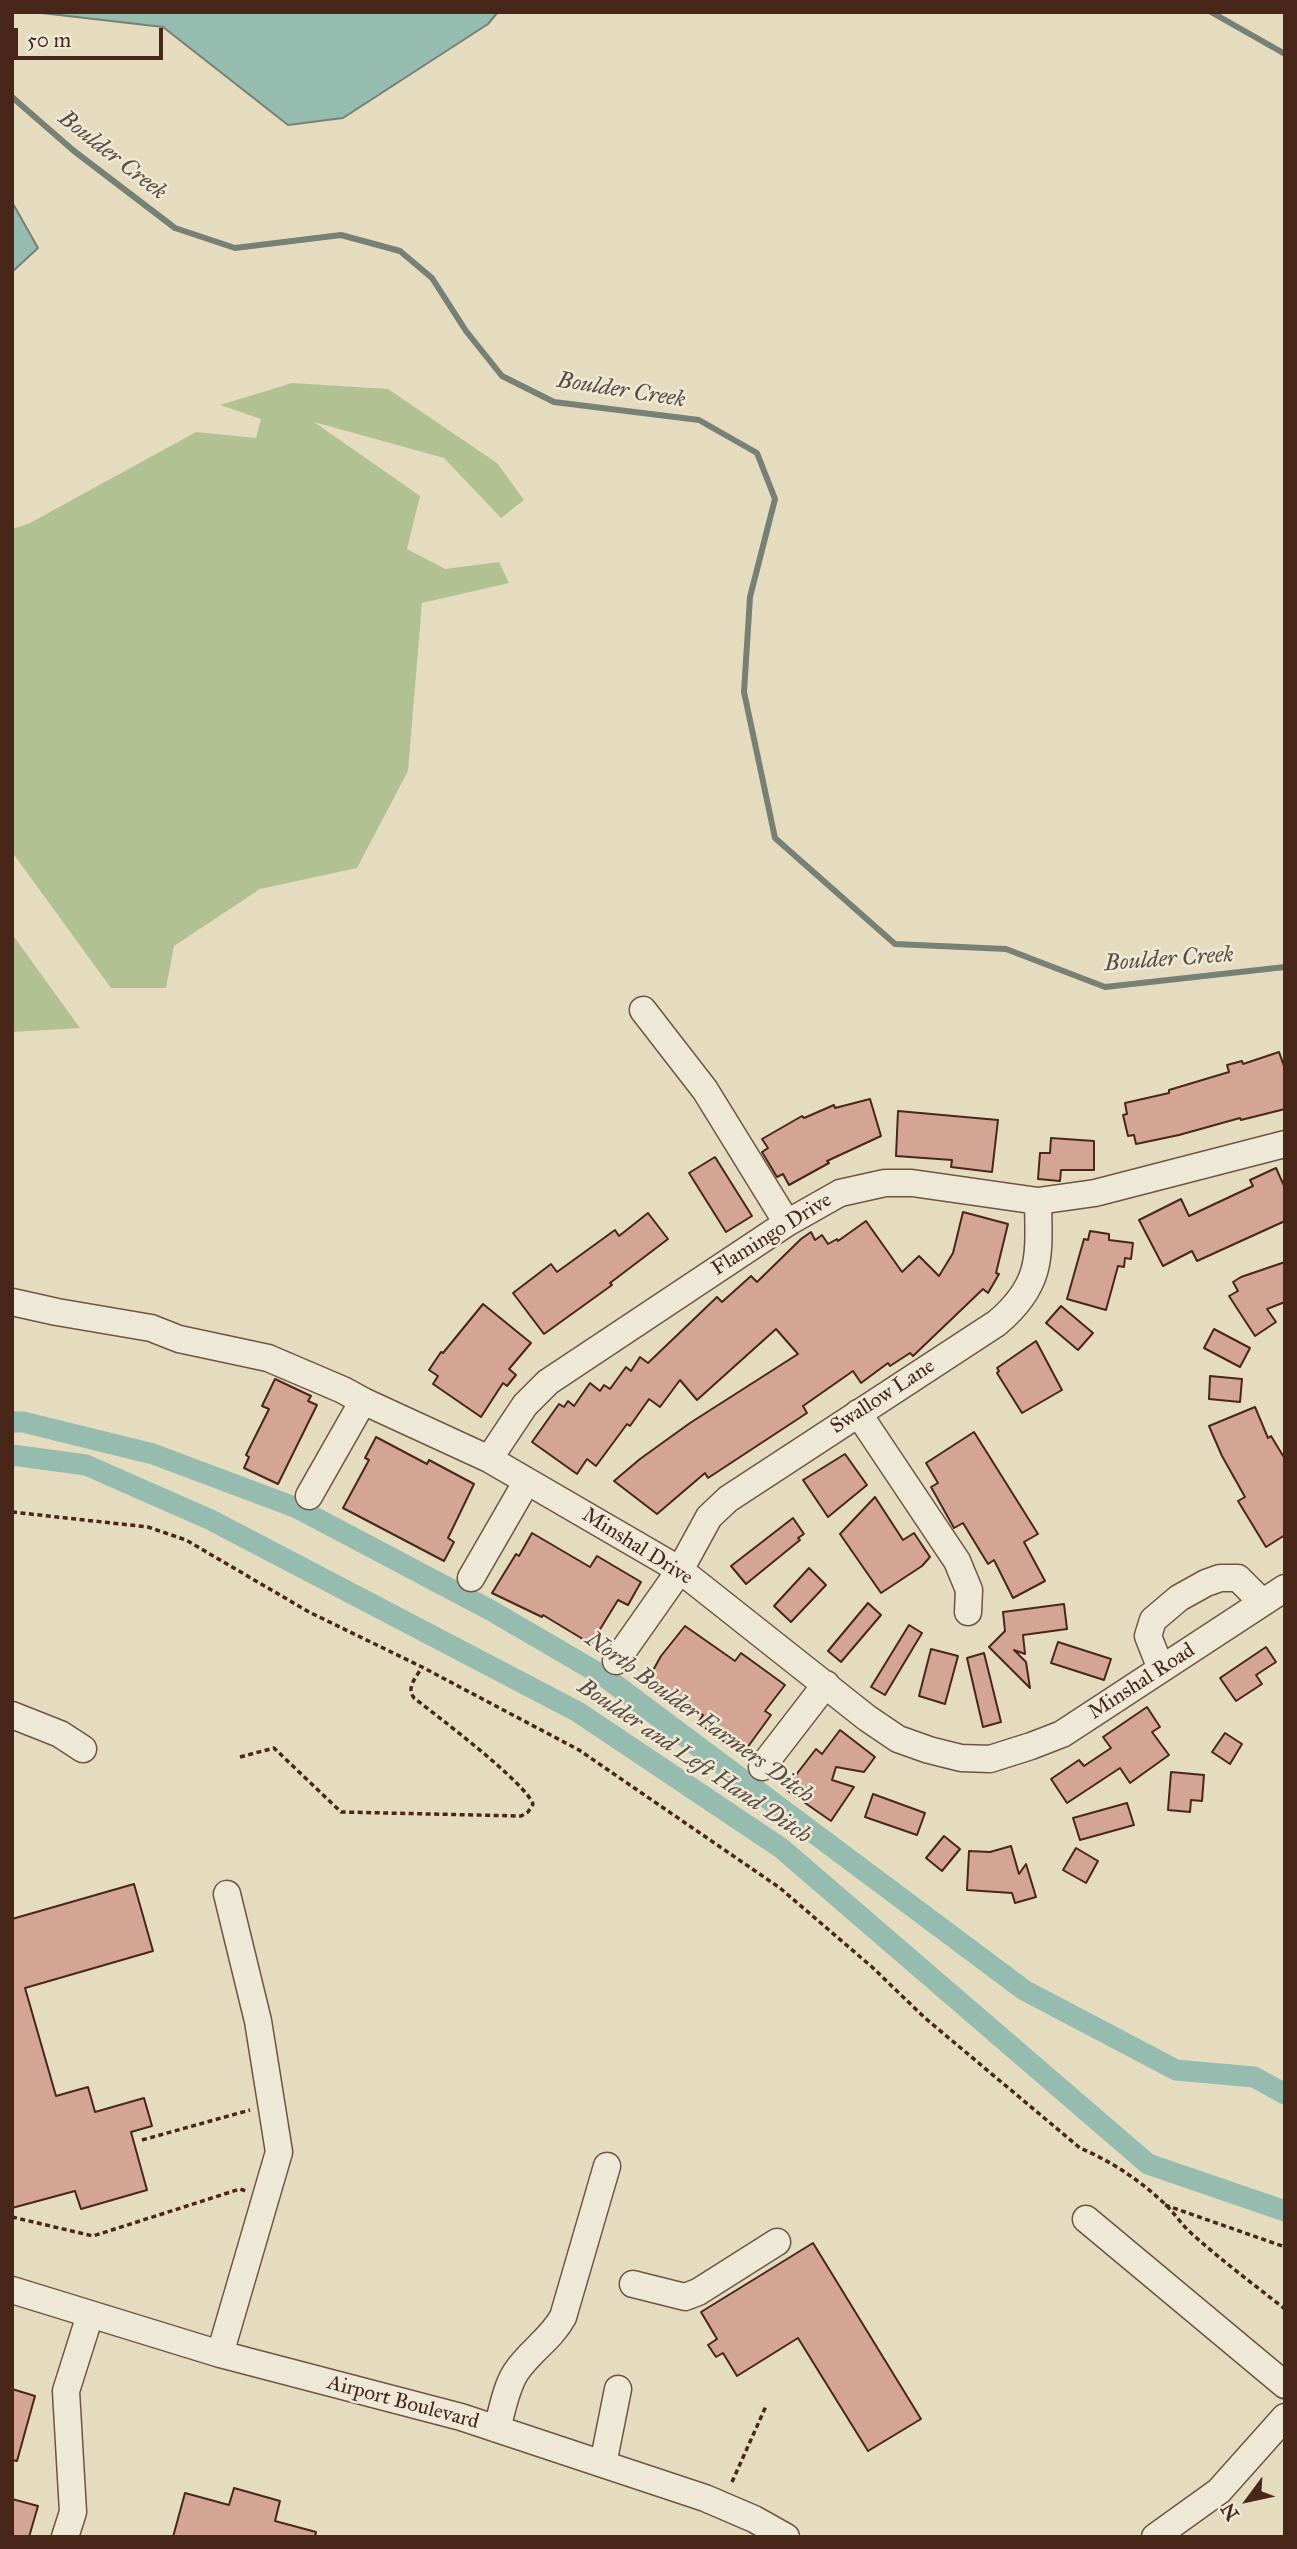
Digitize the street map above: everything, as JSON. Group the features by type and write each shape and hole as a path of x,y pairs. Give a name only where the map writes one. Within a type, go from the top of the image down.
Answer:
{"street":[{"path":"643,1010 705,1090 787,1223"},
{"name":"Flamingo Drive","path":"489,1459 525,1405 548,1382 787,1223 839,1192 885,1183 912,1183 1038,1202 1095,1193 1285,1144"},
{"name":"Swallow Lane","path":"616,1661 680,1570 709,1517 727,1499 1011,1312 1027,1291 1039,1260 1038,1202"},
{"name":"Minshal Drive","path":"12,1302 150,1328 179,1339 268,1358 489,1459 680,1570 867,1718 898,1739 992,1770"},
{"path":"309,1496 363,1401"},
{"path":"858,1413 957,1561 969,1590 968,1612"},
{"path":"471,1578 527,1481"},
{"path":"1161,1669 1148,1636 1153,1620 1179,1598 1220,1578 1238,1578 1262,1602"},
{"name":"Minshal Road","path":"992,1770 1062,1734 1285,1588"},
{"path":"762,1766 826,1684"},
{"path":"12,1715 60,1734 83,1749"},
{"path":"220,2354 279,2152 258,2021 227,1894"},
{"path":"497,2429 515,2373 555,2332 563,2317 607,2166"},
{"path":"1086,2219 1285,2385"},
{"path":"633,2284 685,2297 698,2292 776,2242"},
{"name":"Airport Boulevard","path":"12,2290 220,2354 461,2417 705,2498 754,2519 786,2537"},
{"path":"65,2537 73,2512 66,2391 90,2315"},
{"path":"603,2464 618,2389"},
{"path":"1156,2537 1219,2491 1285,2417"}],"path":[{"path":"12,1512 148,1527 186,1540 309,1612 422,1667 579,1750 802,1906 925,2018 1080,2148 1109,2160 1165,2205 1208,2248 1285,2309"},
{"path":"240,1757 274,1748 341,1812 521,1816 528,1812 533,1804 522,1789 466,1739 414,1698 410,1692 411,1687 422,1667"},
{"path":"142,2140 272,2104"},
{"path":"12,2217 93,2236 240,2189 265,2198"},
{"path":"1165,2205 1285,2247"},
{"path":"732,2482 766,2406"}],"green space":[{"path":"292,383 388,389 497,463 524,500 501,518 444,458 314,422 420,496 407,549 445,569 499,562 509,583 422,603 408,771 357,868 260,889 174,946 166,988 111,988 12,852 12,529 30,523 196,432 256,438 261,419 220,405"},
{"path":"12,934 80,1028 12,1032"}],"water":[{"path":"33,12 498,12 488,24 343,118 288,125 163,27"},
{"path":"12,202 38,248 12,272"}],"building":[{"path":"1279,1052 1285,1069 1285,1109 1136,1144 1134,1135 1128,1136 1123,1115 1127,1114 1125,1103 1169,1093 1169,1090 1229,1072 1227,1065 1242,1061 1243,1064"},
{"path":"870,1099 881,1136 827,1161 829,1163 789,1185 783,1174 777,1177 762,1152 768,1148 762,1139 802,1116 804,1118 834,1105 835,1108"},
{"path":"898,1111 998,1120 992,1172 951,1167 952,1160 896,1156"},
{"path":"1051,1138 1094,1141 1094,1170 1061,1170 1060,1181 1038,1179 1040,1153 1050,1153"},
{"path":"715,1157 752,1216 726,1232 689,1173"},
{"path":"1276,1168 1285,1188 1285,1221 1197,1261 1192,1251 1163,1266 1139,1220 1181,1199 1189,1216 1253,1186 1250,1180"},
{"path":"963,1212 1008,1224 996,1273 999,1274 988,1293 983,1289 913,1356 910,1353 890,1366 888,1363 861,1383 853,1371 803,1406 807,1413 708,1478 705,1473 657,1514 614,1481 690,1423 798,1354 776,1329 697,1400 680,1380 660,1407 649,1399 596,1466 587,1459 577,1474 532,1442 559,1404 564,1407 568,1401 574,1406 590,1383 600,1391 604,1385 610,1389 626,1367 631,1371 640,1357 648,1363 717,1297 722,1302 751,1276 757,1282 811,1232 815,1240 822,1235 828,1244 837,1239 838,1241 866,1221 902,1272 919,1256 939,1276 953,1253"},
{"path":"648,1213 668,1239 610,1283 612,1285 544,1334 513,1293 551,1264 557,1272 615,1230 619,1236"},
{"path":"1090,1231 1109,1234 1109,1240 1133,1243 1131,1259 1125,1258 1124,1267 1118,1266 1106,1310 1067,1299 1084,1239 1088,1240"},
{"path":"1285,1262 1285,1302 1267,1309 1276,1322 1255,1336 1229,1296 1238,1291 1233,1282"},
{"path":"483,1304 531,1343 509,1369 516,1375 507,1386 503,1383 481,1417 433,1384 438,1376 429,1370 441,1352 443,1353"},
{"path":"1061,1306 1093,1333 1078,1350 1046,1323"},
{"path":"1214,1329 1250,1348 1240,1367 1204,1348"},
{"path":"1036,1341 1062,1390 1022,1413 997,1373 997,1368"},
{"path":"1210,1376 1242,1379 1240,1402 1209,1399"},
{"path":"275,1379 311,1396 308,1401 317,1405 278,1484 244,1468 249,1457 246,1455 269,1409 262,1406"},
{"path":"1255,1407 1268,1438 1271,1436 1285,1459 1285,1535 1266,1547 1238,1501 1245,1497 1209,1426"},
{"path":"974,1432 1038,1534 1024,1542 1045,1581 1013,1598 994,1560 988,1564 963,1523 954,1528 931,1487 938,1483 926,1463"},
{"path":"376,1437 427,1464 429,1460 474,1484 448,1538 454,1542 444,1561 343,1508 369,1460 365,1458"},
{"path":"845,1454 867,1485 828,1517 803,1480"},
{"path":"875,1497 903,1540 914,1533 930,1557 922,1566 881,1593 840,1534"},
{"path":"793,1518 804,1534 798,1538 800,1540 746,1584 731,1566"},
{"path":"532,1533 590,1567 597,1556 641,1582 628,1605 618,1600 591,1644 543,1615 542,1617 492,1593"},
{"path":"809,1568 826,1585 791,1622 774,1606"},
{"path":"868,1603 881,1615 841,1662 828,1651"},
{"path":"1064,1604 1067,1629 1023,1635 1025,1654 1014,1650 1026,1662 1030,1688 989,1647 1005,1631 1003,1612"},
{"path":"909,1625 922,1633 885,1695 871,1687"},
{"path":"685,1626 735,1661 741,1653 785,1685 765,1711 771,1715 747,1748 738,1742 733,1748 698,1723 703,1715 647,1681 661,1656"},
{"path":"1058,1642 1111,1659 1104,1680 1051,1663"},
{"path":"1266,1647 1276,1662 1256,1675 1262,1684 1236,1701 1220,1678"},
{"path":"931,1649 958,1656 945,1704 919,1696"},
{"path":"984,1653 1001,1722 983,1727 967,1658"},
{"path":"1147,1707 1160,1727 1152,1732 1169,1755 1130,1783 1120,1768 1067,1803 1051,1779 1079,1760 1084,1766 1111,1748 1103,1737"},
{"path":"840,1730 875,1757 864,1772 836,1767 832,1780 854,1787 831,1821 785,1789 816,1749 822,1754"},
{"path":"1225,1733 1242,1744 1230,1764 1212,1752"},
{"path":"1171,1772 1204,1775 1202,1801 1191,1800 1190,1812 1168,1810"},
{"path":"873,1794 925,1813 917,1835 865,1817"},
{"path":"1127,1803 1134,1825 1080,1840 1073,1818"},
{"path":"944,1836 960,1849 942,1871 926,1858"},
{"path":"1011,1846 1019,1874 1026,1864 1036,1897 1015,1903 1012,1893 967,1890 969,1851 990,1852"},
{"path":"1076,1848 1098,1861 1086,1883 1063,1870"},
{"path":"134,1884 153,1951 25,1988 56,2096 88,2087 95,2112 144,2098 152,2126 131,2132 147,2190 81,2209 75,2191 12,2208 12,1919"},
{"path":"813,2243 921,2419 868,2451 798,2338 737,2376 723,2353 716,2357 708,2345 717,2339 701,2312"},
{"path":"12,2389 35,2396 17,2461 12,2460"},
{"path":"234,2488 280,2501 275,2521 316,2532 315,2537 173,2537 185,2493 229,2505"},
{"path":"12,2499 38,2506 29,2537 12,2537"}],"waterway":[{"path":"1211,12 1285,54"},
{"name":"Boulder Creek","path":"12,97 74,151 175,228 235,248 341,235 400,251 432,278 466,331 502,376 554,402 699,420 757,453 775,499 750,597 744,692 775,838 895,944 1006,949 1105,987 1285,967"},
{"name":"North Boulder Farmers Ditch","path":"12,1422 23,1422 153,1454 297,1508 492,1611 605,1677 1024,1990 1176,2070 1254,2077 1285,2094"},
{"name":"Boulder and Left Hand Ditch","path":"12,1455 86,1465 211,1520 578,1712 781,1848 1148,2164 1285,2211"}]}
